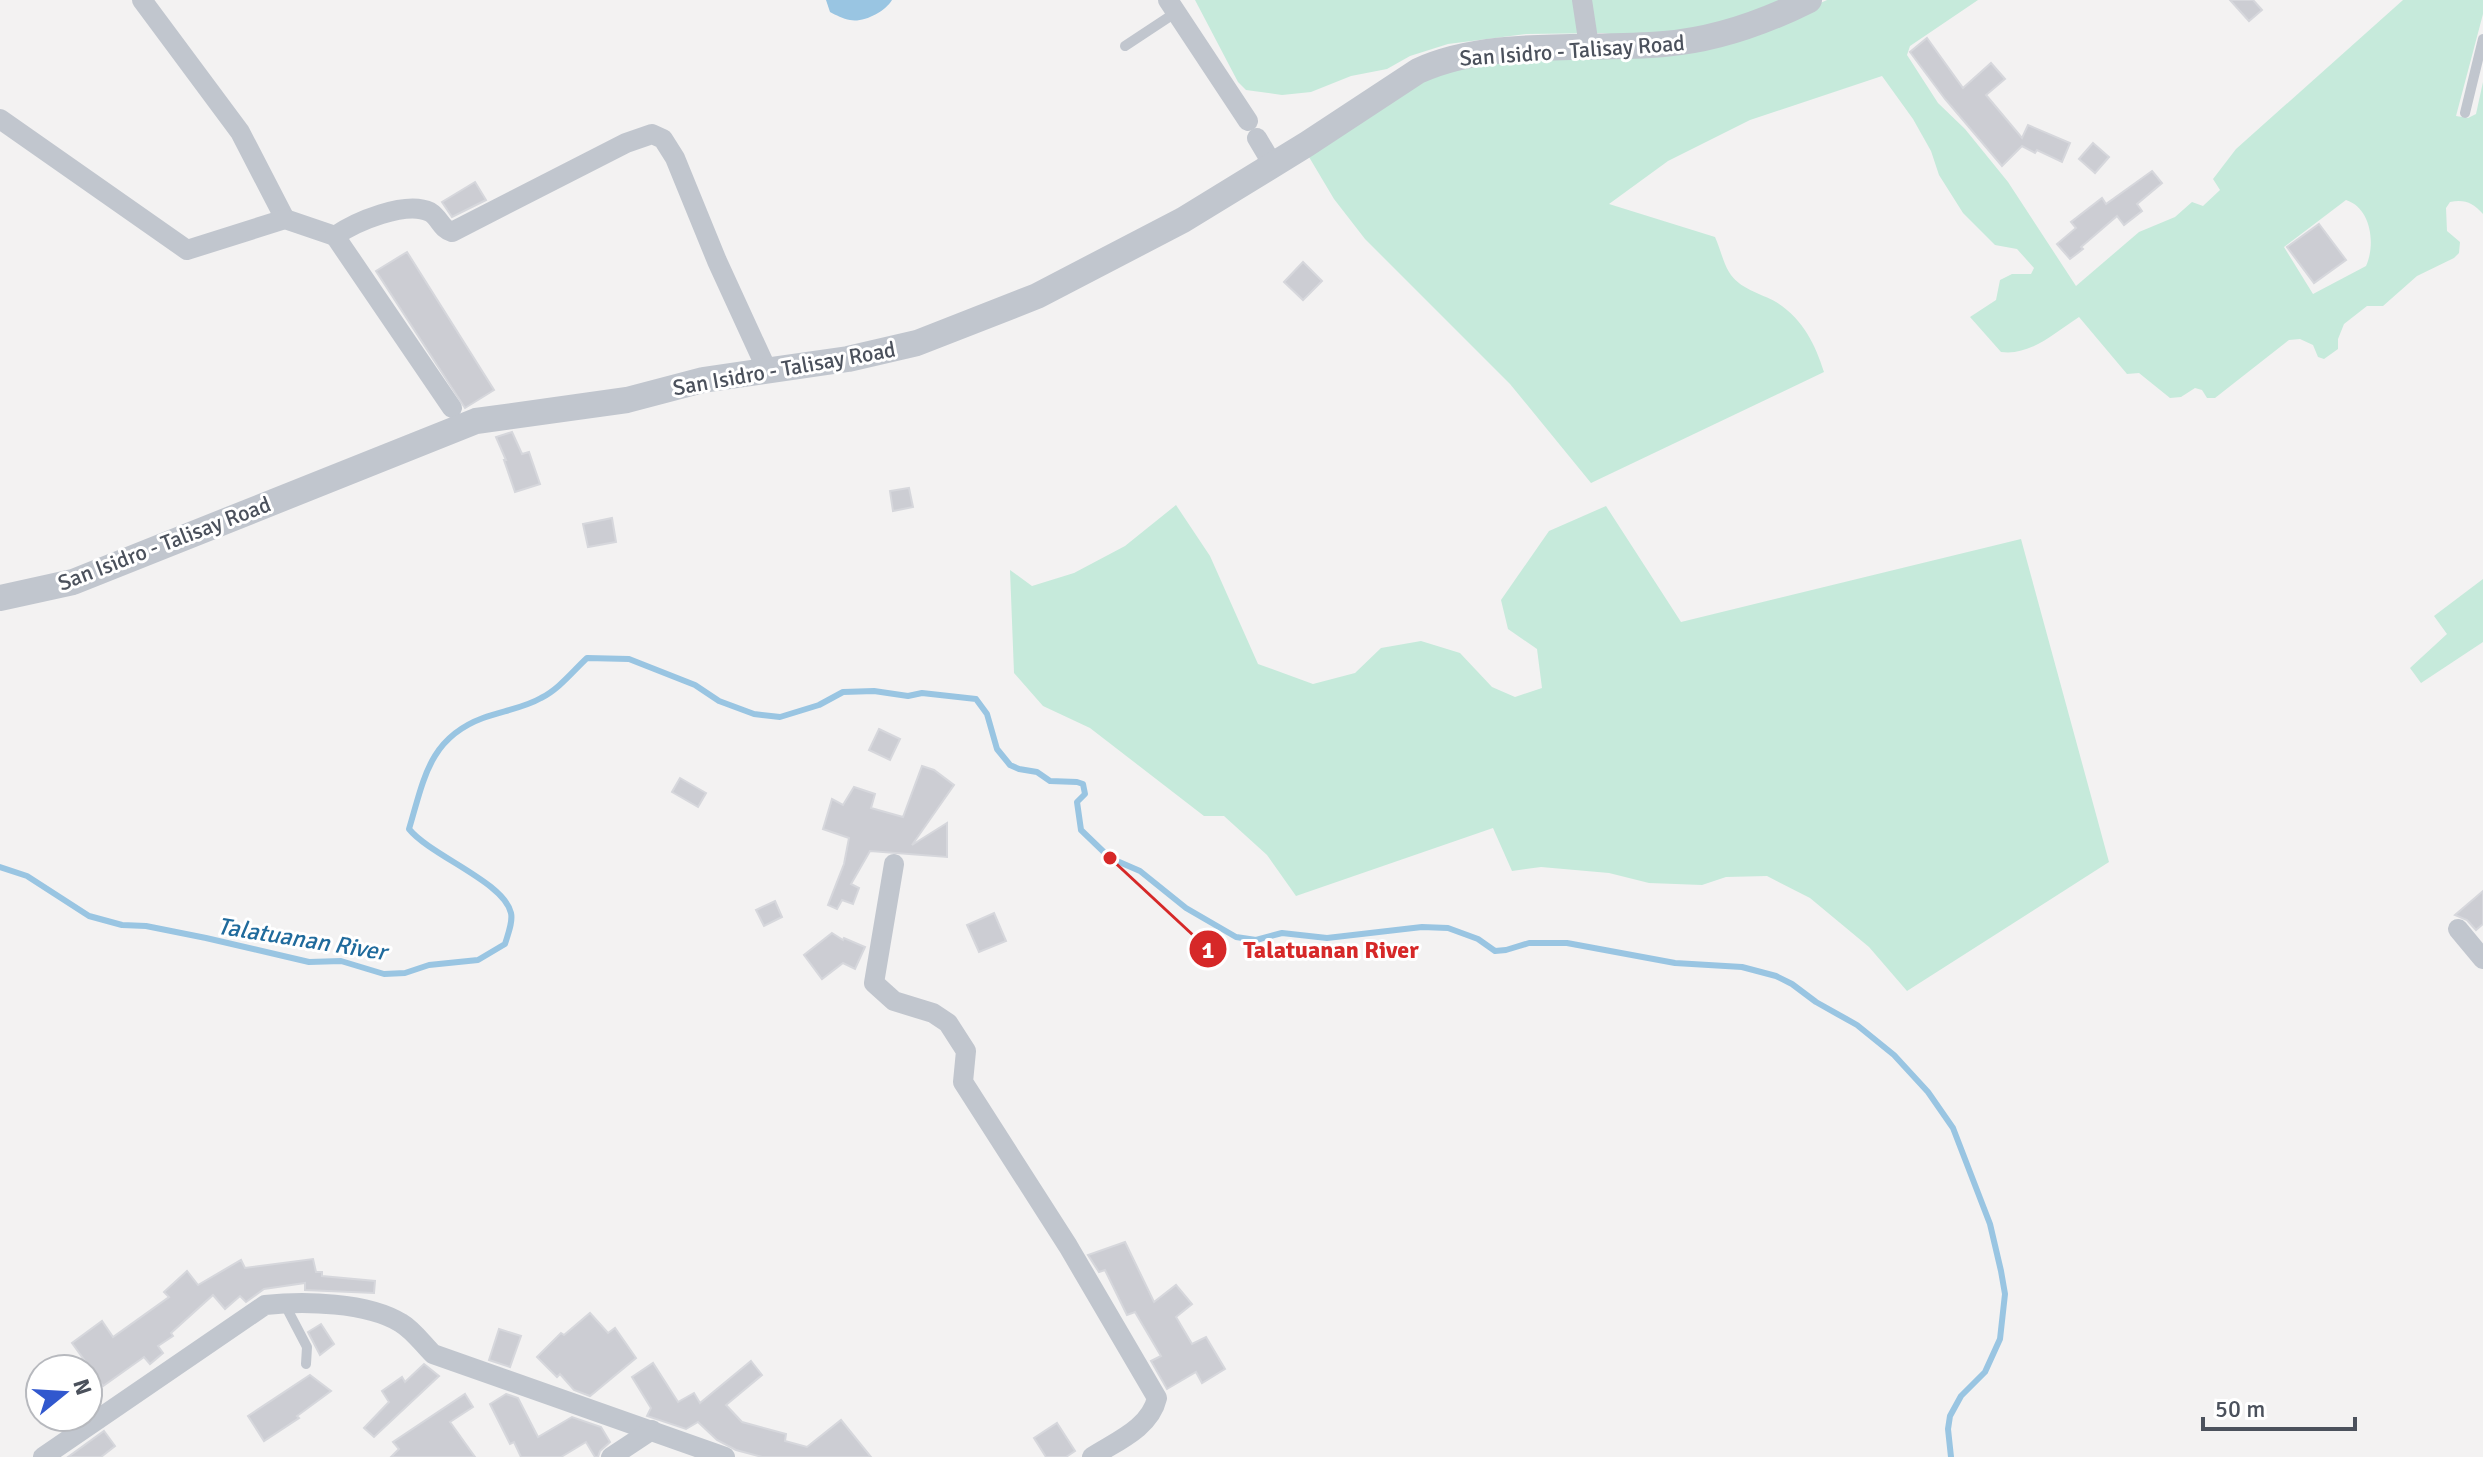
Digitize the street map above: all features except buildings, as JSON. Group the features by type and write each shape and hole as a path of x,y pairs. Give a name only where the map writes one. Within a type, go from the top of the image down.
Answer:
{"street":[{"path":"142,0 240,132 285,219"},
{"path":"1582,0 1589,46"},
{"name":"San Isidro - Talisay Road","path":"0,598 73,582 457,427 510,415 627,400 703,380 901,349 1037,296 1169,228 1418,71 1436,63 1473,55 1687,42 1738,28 1809,0"},
{"path":"1171,6 1273,165"},
{"path":"0,119 187,250 285,219 335,236 452,408"},
{"path":"335,236 396,210 412,207 434,215 448,231 458,230 626,143 643,136 658,136 678,165 690,199 767,370"},
{"path":"894,864 874,983 894,1001 933,1013 948,1023 966,1051 963,1082 1068,1246 1157,1398 1153,1413 1134,1431 1092,1457"},
{"path":"2458,929 2483,959"},
{"path":"43,1457 265,1305 284,1303 379,1313 404,1324 433,1354 725,1457"},
{"path":"611,1457 652,1430"}],"lane":[{"path":"1125,46 1171,6"},
{"path":"2465,113 2483,39"},
{"path":"284,1303 307,1347 306,1364"}],"green space":[{"path":"1195,0 1787,0 1703,28 1626,36 1603,33 1526,34 1448,44 1410,56 1387,69 1351,76 1311,92 1282,95 1246,90 1238,82"},
{"path":"1827,0 1978,0 1910,46 1907,55 1938,103 1965,129 2008,182 2076,286 2139,232 2175,217 2192,202 2203,206 2220,190 2213,179 2236,149 2403,0 2483,0 2483,14 2456,116 2468,118 2476,114 2483,82 2483,214 2468,203 2450,202 2446,208 2447,231 2460,242 2459,253 2417,276 2383,306 2367,306 2344,324 2338,349 2324,359 2318,357 2313,345 2300,339 2289,340 2215,398 2207,398 2202,390 2195,388 2181,397 2170,398 2139,373 2127,374 2079,317 2032,347 2001,352 1970,317 1996,300 2000,280 2012,274 2031,274 2034,268 2017,249 1995,245 1963,213 1939,175 1931,151 1913,119 1882,76 1750,120 1668,161 1609,204 1715,237 1733,278 1744,287 1776,302 1801,324 1824,372 1591,483 1510,384 1365,239 1334,199 1309,157 1426,73 1770,26","holes":["2346,200 2354,204 2366,219 2371,238 2366,266 2313,294 2284,247"]},
{"path":"1176,505 1210,556 1258,664 1313,684 1355,673 1381,648 1421,641 1460,653 1492,687 1515,697 1542,688 1537,649 1508,629 1501,600 1549,531 1606,506 1681,622 2021,539 2109,862 1907,991 1869,947 1810,898 1767,876 1726,877 1702,885 1649,883 1609,873 1541,867 1512,871 1493,828 1296,896 1267,855 1224,816 1204,816 1090,728 1043,706 1014,673 1010,570 1032,586 1074,573 1125,546"},
{"path":"2483,579 2483,642 2421,683 2410,668 2447,634 2434,616"}],"water":[{"path":"826,0 892,0 879,12 855,20 830,12"}],"waterway":[{"name":"Talatuanan River","path":"0,867 27,876 89,916 122,925 146,926 309,962 341,961 384,974 405,973 429,965 478,960 505,944 511,920 506,902 495,891 409,829 431,762 451,737 465,726 541,698 560,685 587,658 629,659 695,685 719,701 754,714 780,717 819,705 843,692 874,691 908,696 922,693 976,699 987,714 997,749 1010,765 1037,772 1050,781 1083,784 1085,794 1077,802 1081,830 1110,858 1140,871 1186,908 1236,937 1256,940 1282,933 1327,938 1422,927 1448,928 1478,939 1495,951 1529,943 1567,943 1675,963 1742,967 1776,976 1792,984 1816,1002 1857,1025 1894,1055 1928,1092 1953,1128 1990,1224 2001,1271 2005,1294 2000,1339 1985,1372 1961,1396 1950,1416 1951,1457"}],"place":[{"name":"Talatuanan River","path":"1110,858"}]}
